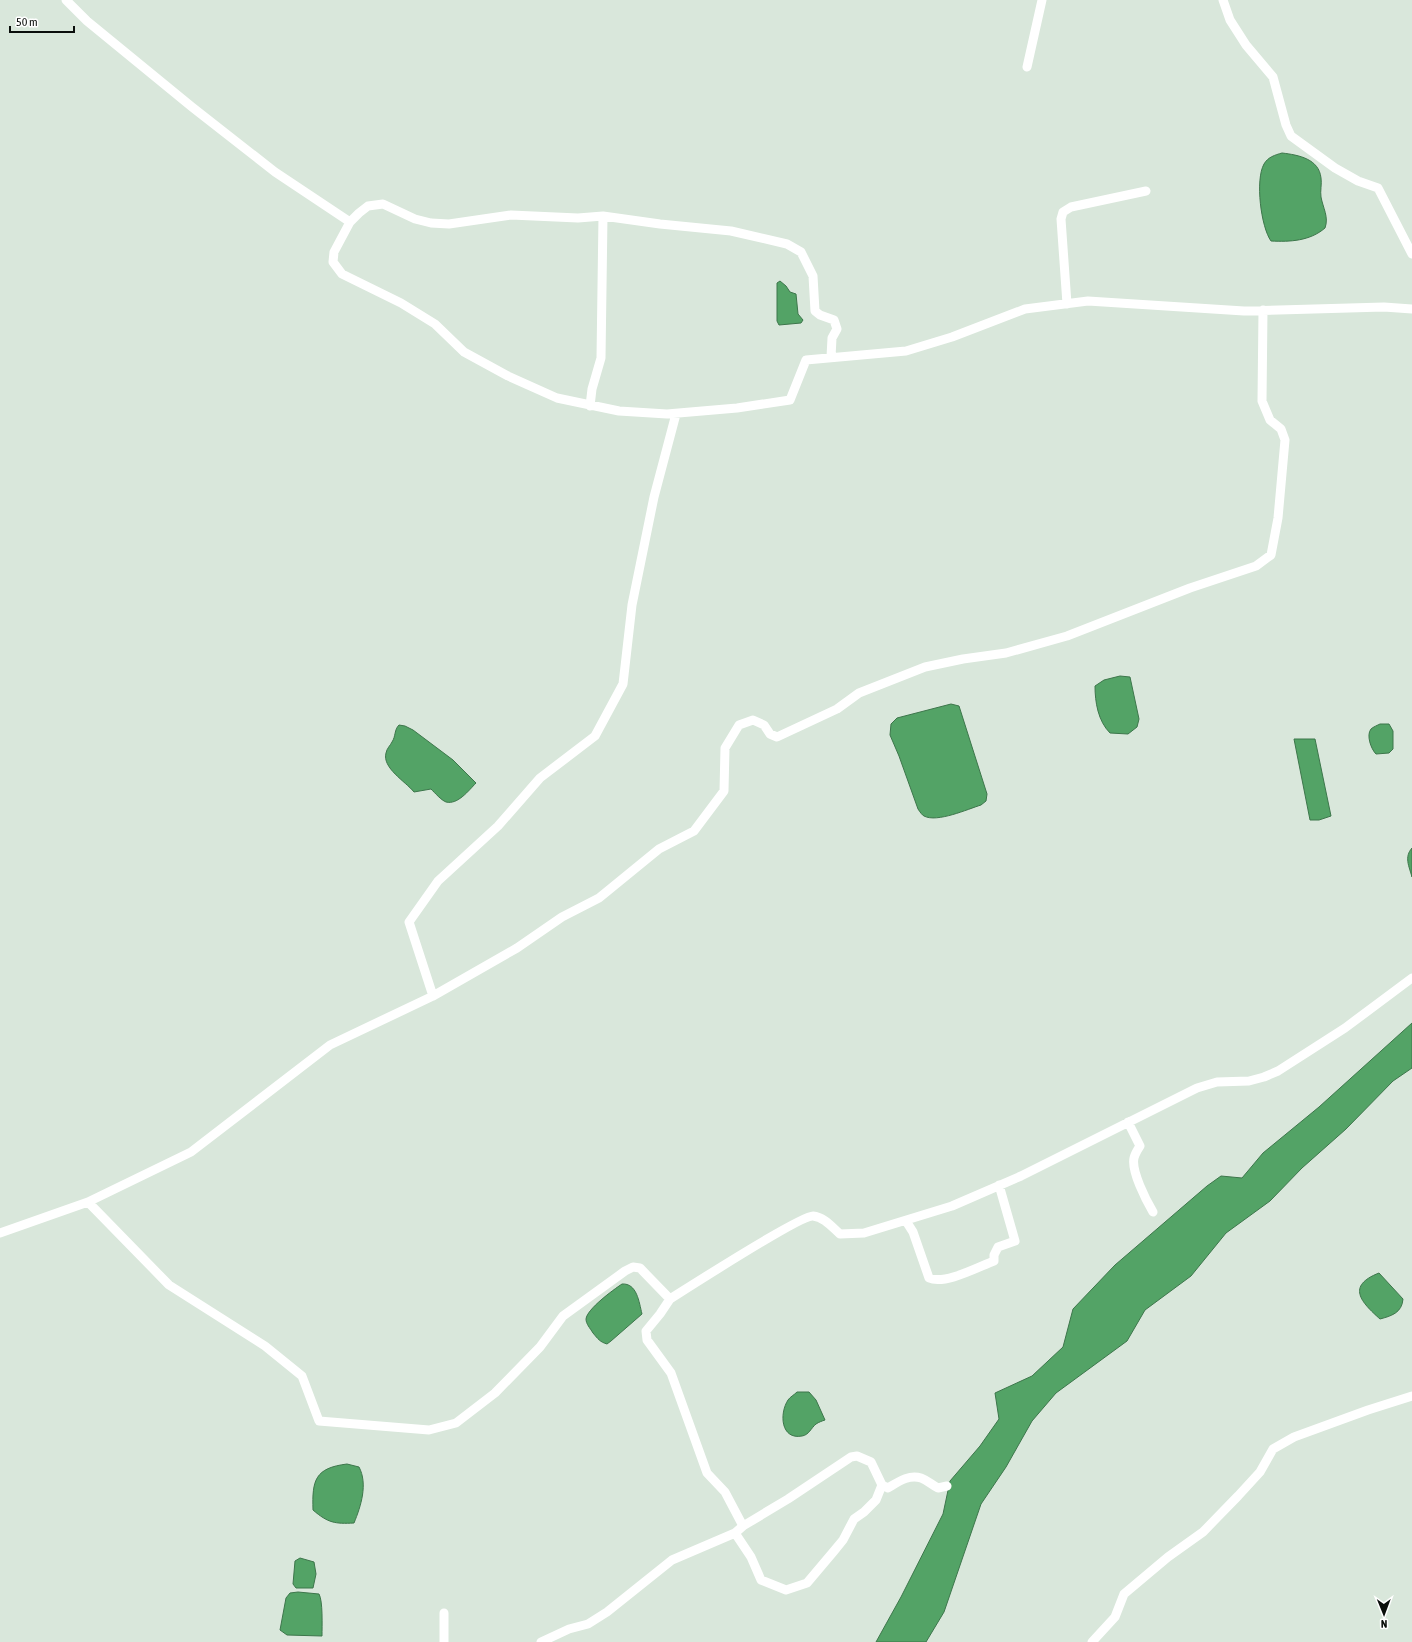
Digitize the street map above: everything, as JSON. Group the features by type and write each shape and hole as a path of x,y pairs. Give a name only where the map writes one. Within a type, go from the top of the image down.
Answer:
{"street":[{"path":"66,0 86,21 204,116 276,172 350,222"},
{"path":"1027,67 1042,0"},
{"path":"1223,0 1230,20 1246,46 1273,77 1286,125 1291,136 1335,168 1358,181 1378,188 1412,254"},
{"path":"1067,304 1061,219 1063,212 1071,207 1146,191"},
{"path":"831,357 832,338 836,330 834,320 820,315 815,311 813,276 801,252 787,244 731,231 660,224 603,216 578,218 511,215 449,224 431,223 415,219 383,204 368,206 359,213 350,222 334,252 333,262 342,274 401,303 435,324 464,352 508,376 557,398 619,412 676,414 790,400 806,360 906,351 952,337 1025,309 1088,301 1244,311 1384,307 1412,309"},
{"path":"590,406 592,389 601,358 603,216"},
{"path":"0,1233 88,1202 191,1152 330,1045 433,996 517,948 562,917 599,898 659,849 694,831 724,791 725,748 739,725 753,720 764,725 770,734 777,737 837,709 859,693 925,667 963,659 1006,653 1067,636 1190,588 1256,566 1271,555 1278,518 1285,440 1281,429 1270,420 1262,401 1263,310"},
{"path":"433,996 409,922 438,881 498,826 540,778 596,736 623,684 632,605 654,497 676,414"},
{"path":"743,1526 725,1492 707,1473 670,1373 647,1340 646,1331 670,1299 773,1236 811,1216 821,1218 840,1234 864,1234 952,1206 999,1186 1197,1088 1217,1082 1250,1081 1264,1078 1278,1071 1345,1028 1412,978"},
{"path":"1128,1122 1140,1146 1134,1158 1134,1165 1143,1194 1153,1212"},
{"path":"906,1221 913,1232 929,1278 934,1280 947,1278 966,1272 994,1261 994,1255 998,1247 1015,1241 999,1186"},
{"path":"88,1202 169,1285 265,1346 302,1376 309,1398 319,1421 429,1430 456,1423 495,1393 540,1347 564,1316 625,1271 633,1267 640,1268 670,1299"},
{"path":"1092,1642 1115,1617 1124,1594 1203,1532 1260,1472 1274,1449 1294,1437 1368,1410 1412,1396"},
{"path":"541,1642 569,1629 588,1624 607,1612 672,1560 735,1533 743,1526 788,1499 852,1457 858,1456 871,1462 882,1485 888,1488 903,1480 913,1477 922,1478 938,1488 947,1486"},
{"path":"735,1533 751,1557 761,1580 786,1590 807,1583 843,1540 854,1519 864,1512 876,1500 882,1485"},
{"path":"444,1613 444,1642"}],"shaded area":[{"path":"1282,153 1295,155 1312,162 1316,166 1321,178 1321,197 1326,216 1325,228 1313,236 1300,240 1271,241 1264,225 1260,203 1261,171 1264,164 1268,160"},
{"path":"780,281 790,292 796,294 798,314 803,320 801,323 779,325 777,321 777,283"},
{"path":"1120,676 1130,677 1139,719 1137,727 1128,734 1110,733 1100,717 1096,698 1095,686 1104,680"},
{"path":"951,704 959,706 987,794 986,801 981,805 952,815 930,818 923,816 918,809 890,735 891,724 897,718"},
{"path":"1380,724 1389,724 1393,731 1393,749 1389,753 1376,754 1372,749 1369,735 1371,729"},
{"path":"399,725 413,730 453,760 476,783 459,799 450,802 442,800 431,789 414,792 387,764 386,751 393,740 396,729"},
{"path":"1294,739 1315,739 1331,816 1319,820 1310,820"},
{"path":"1412,848 1412,877 1408,855"},
{"path":"1412,1023 1412,1068 1393,1081 1346,1129 1302,1168 1270,1201 1226,1233 1191,1276 1145,1310 1127,1341 1056,1393 1032,1421 1006,1467 981,1504 944,1612 926,1642 876,1642 901,1597 943,1514 950,1481 980,1446 999,1419 995,1393 1032,1376 1063,1347 1073,1309 1115,1265 1207,1186 1221,1176 1242,1178 1263,1153 1319,1107"},
{"path":"1379,1273 1403,1299 1401,1308 1398,1311 1392,1315 1380,1319 1367,1306 1360,1294 1360,1289 1363,1283"},
{"path":"622,1284 631,1287 634,1290 642,1314 607,1344 595,1335 587,1324 587,1315 595,1305"},
{"path":"797,1392 809,1392 816,1400 825,1420 816,1424 808,1433 802,1436 790,1434 786,1430 783,1419 783,1412 788,1400"},
{"path":"347,1464 359,1467 362,1474 363,1488 361,1502 354,1523 332,1522 323,1518 313,1510 313,1491 315,1483 322,1472 336,1466"},
{"path":"300,1558 314,1562 316,1574 313,1588 296,1588 293,1584 295,1561"},
{"path":"298,1592 319,1594 322,1608 322,1636 287,1635 280,1630 286,1598 290,1593"}]}
